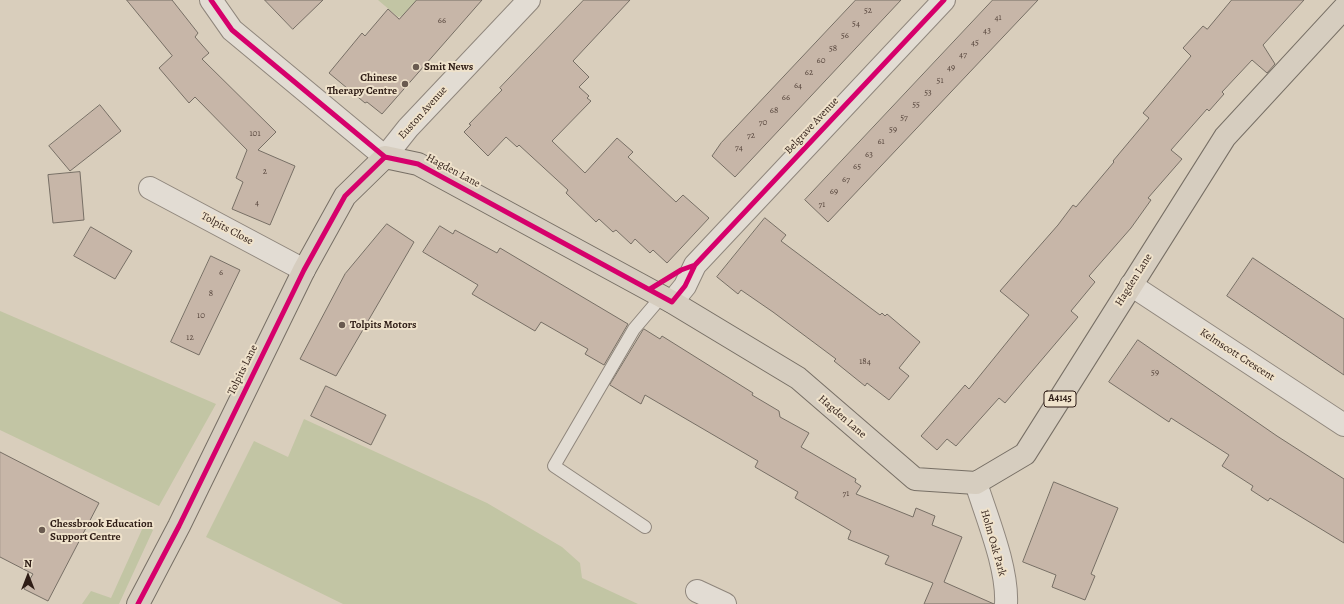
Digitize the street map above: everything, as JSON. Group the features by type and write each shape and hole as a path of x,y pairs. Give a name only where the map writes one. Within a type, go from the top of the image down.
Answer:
{"main road":[{"name":"Hagden Lane","path":"385,157 418,164 667,299 798,378 915,479 976,483 1026,454 1130,285 1225,137 1344,8"},
{"name":"Tolpits Lane","path":"138,604 179,526 242,394 304,270 345,196 385,157"}],"street":[{"name":"Hagden Lane","path":"211,0 232,30 385,157"},
{"name":"Euston Avenue","path":"385,157 408,128 529,0"},
{"name":"Belgrave Avenue","path":"667,299 685,286 695,265 944,0"},
{"name":"Tolpits Close","path":"150,188 304,270"},
{"name":"Kelmscott Crescent","path":"1130,285 1344,425"},
{"name":"Holm Oak Park","path":"976,483 999,556 1007,594 1006,604"},
{"path":"697,591 725,604"}],"lane":[{"path":"645,527 554,466 634,329 667,299"}],"green space":[{"path":"378,0 417,0 406,15 398,17"},
{"path":"0,311 216,404 159,506 0,430"},
{"path":"304,419 487,503 562,547 580,563 582,578 638,604 343,604 206,537 254,441 288,457"},
{"path":"144,525 153,530 119,604 82,604 91,591 111,598"}],"building":[{"path":"127,0 172,0 198,33 195,37 209,53 202,59 276,132 258,150 295,166 270,225 232,209 243,182 236,178 247,150 195,97 189,103 159,68 172,56"},
{"path":"265,0 323,0 293,29"},
{"path":"417,0 482,0 382,114 367,102 365,103 329,73 362,33 365,36 388,9 399,19"},
{"path":"584,0 630,0 573,61 589,77 579,87 589,96 587,98 591,101 552,141 585,173 617,138 633,152 628,157 676,202 683,195 709,218 667,263 653,250 650,253 635,239 631,244 616,230 613,232 599,219 596,222 566,193 568,190 519,145 517,147 506,137 488,156 464,132 471,125 469,124 502,90 500,88"},
{"path":"856,0 901,0 735,177 712,156 721,143"},
{"path":"993,0 1038,0 828,222 805,200"},
{"path":"1232,0 1304,0 1263,45 1275,64 1267,73 1252,60 1222,92 1224,94 1209,111 1207,109 1171,150 1182,159 1148,198 1151,200 1131,228 1089,276 1095,282 1071,311 1078,317 1005,403 999,398 956,446 947,439 937,450 921,436 965,385 969,389 1029,315 1000,291 1058,225 1073,205 1076,207 1114,162 1113,161 1149,118 1143,113 1191,56 1183,48 1203,26 1207,29"},
{"path":"100,105 121,131 70,171 49,146"},
{"path":"80,172 84,220 53,223 48,175"},
{"path":"765,218 786,235 781,241 880,315 882,313 885,316 887,314 920,342 899,368 909,376 889,400 867,383 865,386 834,361 836,359 773,312 741,290 738,294 717,277"},
{"name":"Tolpits Motors","path":"387,224 414,242 336,376 300,359 345,274"},
{"path":"440,226 453,234 455,230 497,253 500,248 628,324 604,365 585,354 588,349 541,322 535,331 472,294 478,285 423,252"},
{"path":"91,227 132,251 115,279 74,256"},
{"path":"211,256 240,270 199,355 171,342"},
{"path":"1253,258 1344,319 1344,375 1227,296"},
{"path":"644,329 660,339 662,336 753,393 752,395 779,411 780,417 809,433 801,447 856,479 855,482 861,486 856,494 913,517 916,508 935,516 932,525 962,537 944,582 994,604 924,604 933,583 885,564 889,556 848,539 851,531 795,498 798,492 755,467 758,461 645,395 641,404 610,385"},
{"path":"1138,340 1277,436 1344,479 1344,543 1270,498 1268,501 1251,490 1253,486 1222,466 1229,455 1171,418 1169,422 1109,382"},
{"path":"326,386 386,415 371,445 311,416"},
{"name":"Chessbrook Education Support Centre","path":"0,452 99,503 48,601 24,589 33,574 0,557"},
{"path":"1054,482 1118,508 1091,574 1095,576 1085,600 1052,587 1056,575 1023,562"}],"cycle path":[{"path":"211,0 232,30 385,157 418,164 672,302 685,286 695,265 944,0"},
{"path":"138,604 179,526 304,270 345,196 385,157"},
{"path":"650,289 681,270 695,265"}],"place":[{"name":"Smit News","path":"416,67"},
{"name":"Chinese Therapy Centre","path":"405,84"},
{"name":"Tolpits Motors","path":"342,325"},
{"name":"Chessbrook Education Support Centre","path":"42,530"}]}
